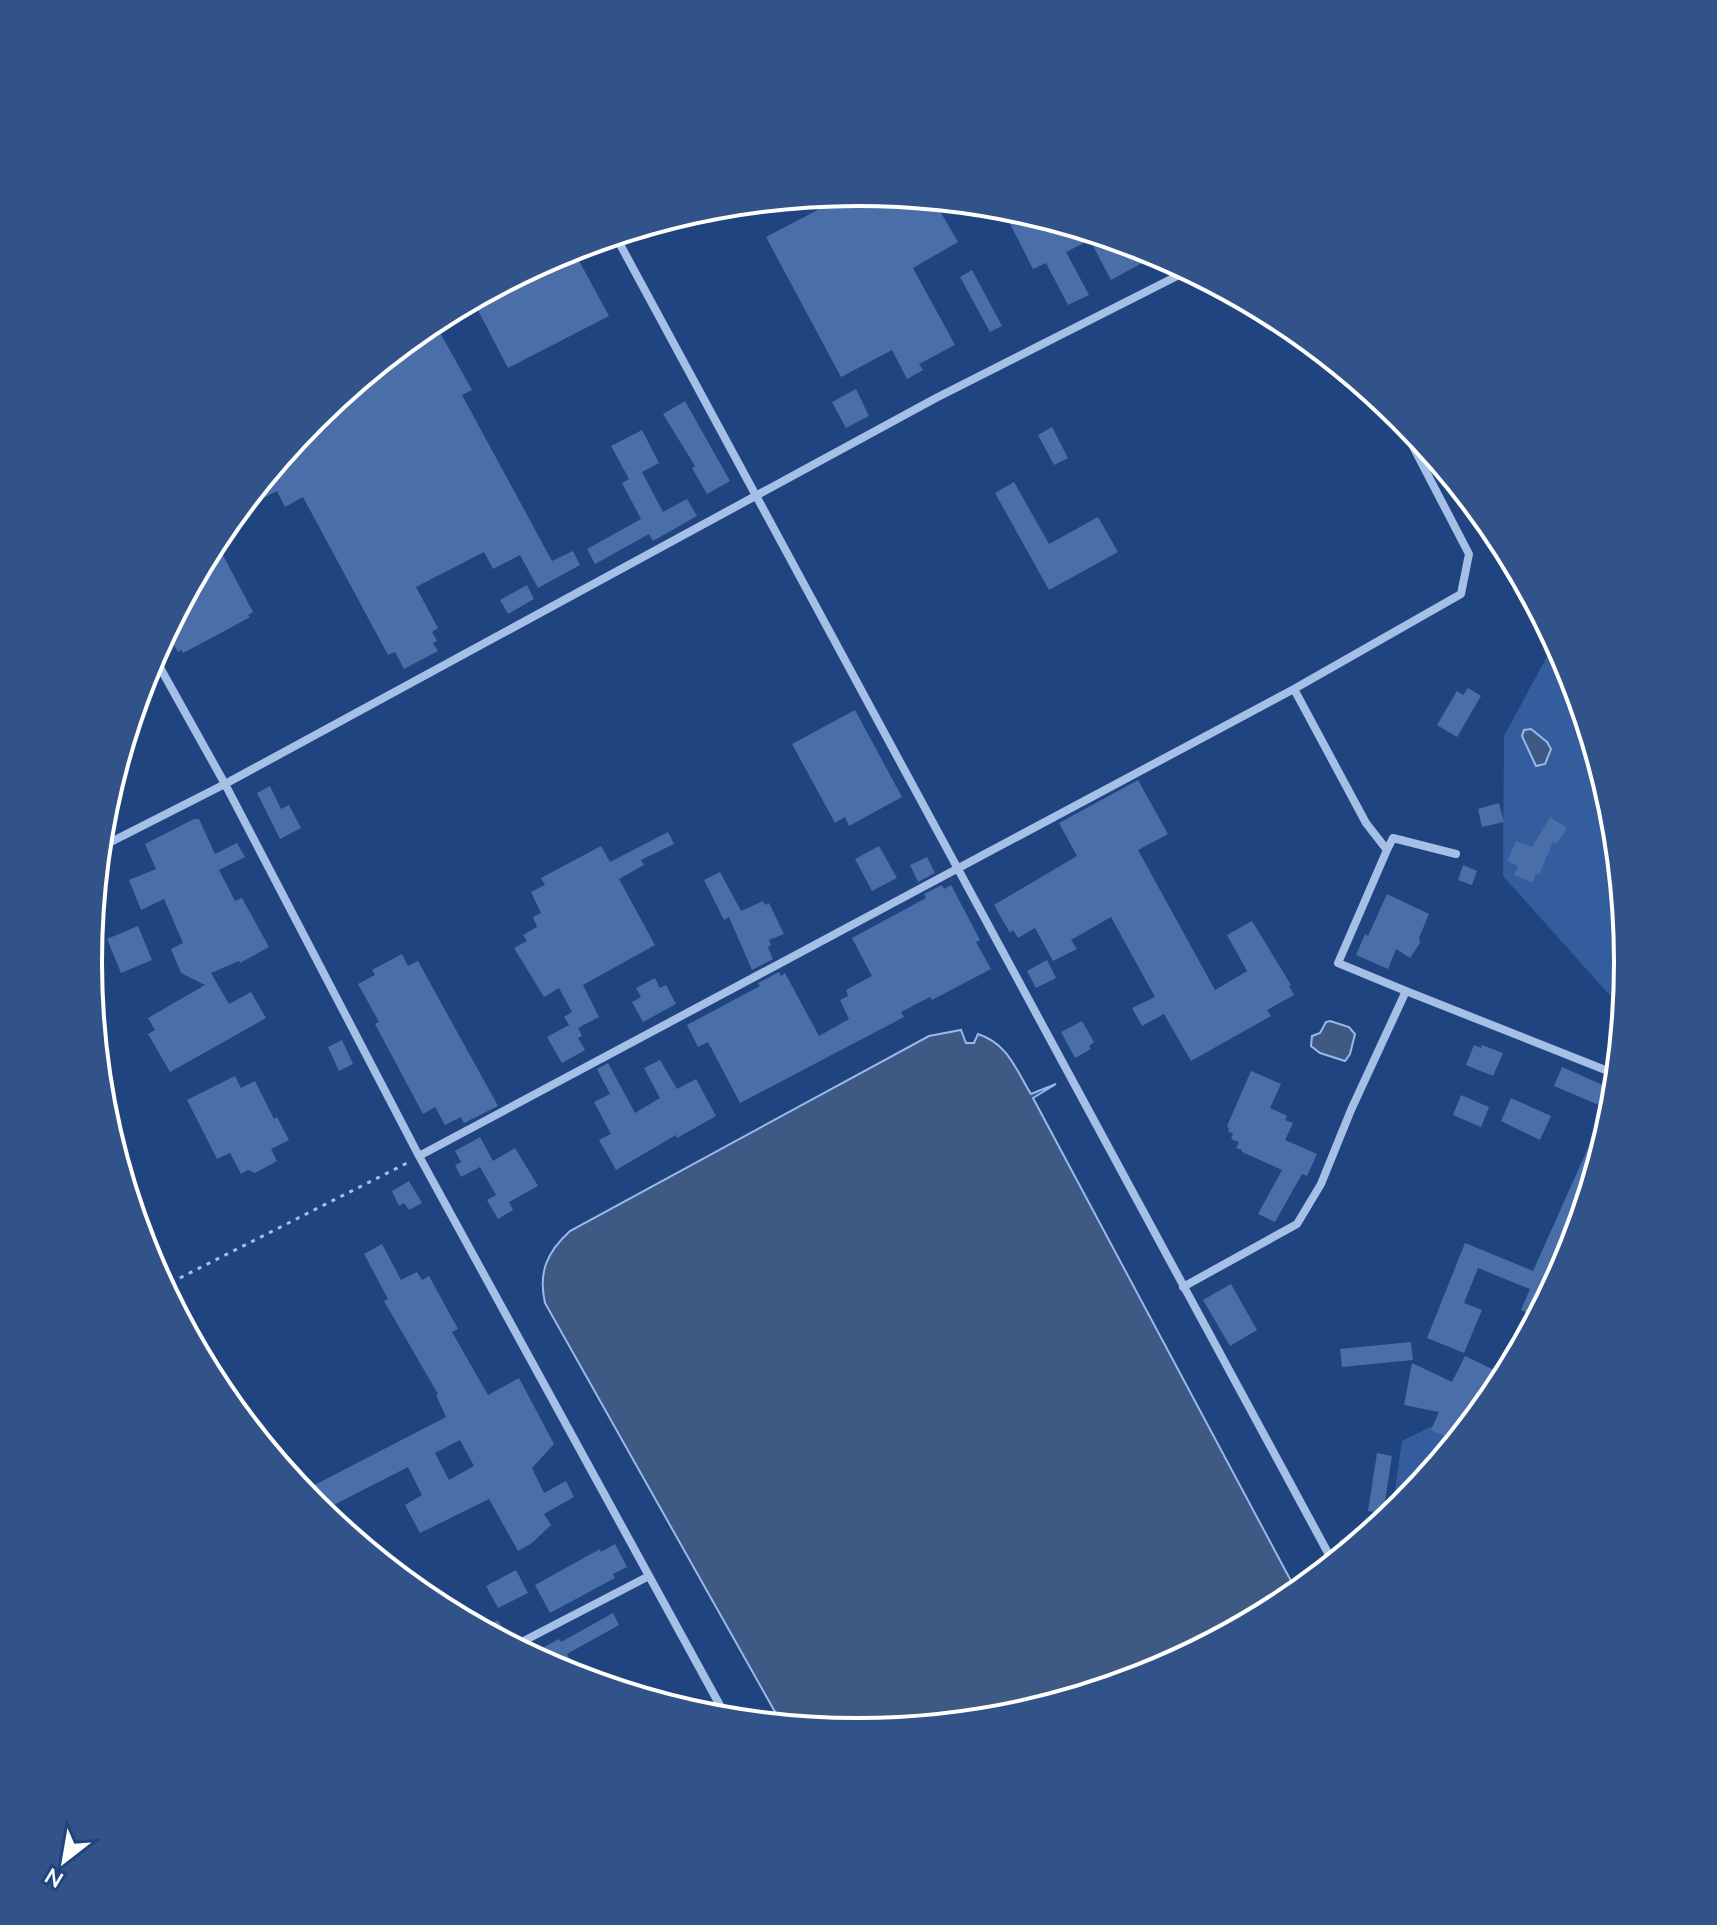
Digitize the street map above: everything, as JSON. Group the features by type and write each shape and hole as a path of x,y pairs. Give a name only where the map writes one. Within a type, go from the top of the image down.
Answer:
{"street":[{"path":"620,244 1329,1555"},
{"path":"112,841 225,784 936,398 1176,277"},
{"path":"419,1156 1294,689 1461,594 1469,554 1416,452"},
{"path":"161,670 225,784 419,1156 720,1706"},
{"path":"1294,689 1366,823 1387,850"},
{"path":"1456,854 1393,838 1338,963 1607,1071"},
{"path":"1183,1287 1297,1224 1321,1184 1406,991"},
{"path":"524,1641 649,1576"}],"path":[{"path":"173,1281 419,1156"}],"shaded area":[{"path":"1548,654 1575,719 1600,815 1609,864 1613,913 1614,999 1503,876 1504,736"},
{"path":"1531,729 1551,749 1545,764 1536,766 1522,736 1524,730"},
{"path":"1326,1022 1349,1027 1355,1034 1345,1061 1320,1053 1311,1046 1312,1036 1320,1033"},
{"path":"961,1030 966,1043 974,1043 978,1034 1004,1051 1031,1094 1056,1084 1033,1098 1292,1583 1237,1618 1193,1641 1102,1679 1054,1693 957,1713 908,1717 858,1719 776,1714 545,1303 543,1282 546,1263 570,1231 929,1036"},
{"path":"1453,1416 1457,1426 1394,1496 1402,1441"}],"building":[{"path":"858,206 940,211 958,242 913,268 955,345 919,364 923,370 907,379 892,350 841,377 766,237 822,207"},
{"path":"1009,222 1087,242 1066,252 1089,295 1068,305 1046,263 1033,269"},
{"path":"1092,243 1144,262 1111,280"},
{"path":"579,260 609,316 508,368 477,309"},
{"path":"972,270 1002,326 990,332 960,277"},
{"path":"440,332 472,390 462,395 552,561 573,551 580,565 538,588 520,555 493,569 484,552 416,587 438,628 432,632 438,651 404,669 395,652 388,655 303,497 285,507 277,491 260,500 324,428 360,394"},
{"path":"856,389 869,416 846,428 832,402"},
{"path":"685,401 730,481 707,494 692,468 695,466 663,414"},
{"path":"1052,427 1068,458 1054,465 1038,435"},
{"path":"642,430 659,463 642,472 663,512 687,499 697,516 653,541 649,534 595,564 587,549 641,519 622,483 629,479 611,446"},
{"path":"1014,482 1049,544 1098,517 1118,552 1049,590 995,493"},
{"path":"222,553 253,612 248,615 250,617 219,634 183,653 181,650 178,652 173,643 180,628"},
{"path":"527,585 534,599 508,614 500,600"},
{"path":"1468,688 1481,696 1457,737 1437,725 1457,691 1463,695"},
{"path":"855,710 902,797 849,826 845,817 835,823 792,744"},
{"path":"1138,780 1168,834 1138,850 1215,990 1247,971 1227,935 1252,921 1294,995 1267,1010 1271,1016 1191,1061 1164,1014 1142,1026 1132,1008 1155,997 1111,917 1071,940 1077,949 1053,961 1035,928 1018,938 1013,930 1010,933 994,905 1077,856 1059,823"},
{"path":"270,786 281,809 289,805 301,828 280,839 257,793"},
{"path":"1499,803 1504,822 1482,827 1478,809"},
{"path":"1550,817 1567,828 1557,844 1553,842 1539,875 1536,873 1533,883 1514,875 1518,866 1507,861 1516,841 1532,847"},
{"path":"199,819 215,854 237,843 245,857 219,870 235,901 242,898 269,947 240,963 211,973 229,1004 251,992 266,1018 170,1072 148,1034 155,1030 148,1018 205,985 181,973 171,949 183,943 164,899 141,910 129,880 156,869 145,844"},
{"path":"668,832 674,844 641,860 644,865 619,879 655,945 583,985 599,1017 578,1028 582,1036 578,1038 585,1050 562,1063 547,1037 569,1025 564,1017 572,1012 559,988 544,997 514,948 527,941 523,935 537,927 533,917 541,913 531,892 545,885 541,878 601,846 610,862"},
{"path":"879,846 897,878 872,891 855,859"},
{"path":"927,857 935,873 918,882 910,865"},
{"path":"1463,865 1477,871 1472,885 1458,880"},
{"path":"720,872 741,911 763,901 765,905 769,903 784,934 769,940 771,945 768,947 773,959 752,970 729,917 724,920 704,880"},
{"path":"942,885 944,889 951,885 980,940 976,942 991,969 932,1000 930,997 901,1012 904,1017 740,1103 708,1042 698,1047 687,1025 760,986 758,983 779,972 781,976 785,973 819,1036 849,1019 840,1000 848,996 846,990 872,976 852,938 926,898 924,894"},
{"path":"1387,894 1429,914 1419,938 1420,943 1410,958 1396,949 1388,969 1356,955"},
{"path":"138,926 152,960 121,973 107,939"},
{"path":"402,954 408,966 418,961 498,1106 464,1123 461,1117 445,1125 435,1107 423,1114 375,1024 379,1022 358,984 375,975 372,970"},
{"path":"1047,960 1056,978 1036,988 1027,971"},
{"path":"655,978 660,988 666,985 676,1004 643,1022 632,1002 641,997 636,988"},
{"path":"1082,1021 1094,1042 1089,1046 1091,1049 1075,1058 1061,1032"},
{"path":"342,1040 353,1064 339,1071 328,1047"},
{"path":"1474,1045 1503,1053 1493,1076 1466,1065"},
{"path":"660,1060 677,1089 696,1079 716,1116 616,1170 599,1140 611,1134 594,1102 610,1094 597,1069 608,1063 635,1113 660,1098 644,1068"},
{"path":"1562,1067 1604,1086 1601,1106 1554,1086"},
{"path":"1251,1071 1281,1084 1270,1108 1287,1116 1285,1120 1293,1123 1285,1140 1317,1154 1307,1176 1302,1174 1275,1222 1258,1214 1282,1170 1236,1148 1239,1142 1231,1139 1233,1134 1227,1126"},
{"path":"235,1076 241,1088 255,1081 274,1119 277,1117 289,1140 271,1149 277,1161 255,1173 248,1170 241,1174 230,1153 217,1159 187,1100"},
{"path":"1461,1095 1489,1107 1481,1127 1453,1115"},
{"path":"1511,1098 1551,1116 1540,1140 1501,1121"},
{"path":"1595,1133 1575,1206 1528,1313 1521,1310 1530,1289 1478,1268 1464,1303 1482,1310 1464,1353 1427,1338 1465,1243 1533,1271"},
{"path":"480,1137 493,1161 515,1148 538,1186 509,1202 513,1210 498,1219 487,1200 496,1195 480,1167 461,1177 455,1165 461,1162 455,1151"},
{"path":"409,1181 422,1203 409,1210 404,1203 399,1206 392,1191"},
{"path":"382,1244 401,1280 417,1272 422,1280 429,1276 458,1329 452,1332 488,1395 519,1378 554,1444 532,1468 544,1493 566,1481 574,1497 544,1514 551,1525 518,1551 489,1499 420,1533 405,1505 422,1495 408,1467 333,1505 313,1486 446,1417 438,1394 384,1301 388,1299 364,1254","holes":["460,1440 474,1466 449,1480 435,1453"]},
{"path":"1231,1284 1257,1330 1230,1346 1203,1300"},
{"path":"1411,1342 1413,1360 1342,1367 1340,1349"},
{"path":"1465,1356 1496,1371 1447,1437 1431,1430 1439,1412 1404,1405 1412,1363 1452,1382"},
{"path":"1377,1453 1392,1456 1384,1505 1377,1512 1368,1511"},
{"path":"615,1544 627,1567 613,1574 615,1578 550,1613 535,1585"},
{"path":"516,1570 528,1593 498,1608 486,1586"},
{"path":"613,1613 619,1625 567,1654 571,1662 541,1649 559,1639 561,1642"},
{"path":"498,1620 503,1630 491,1624"}]}
